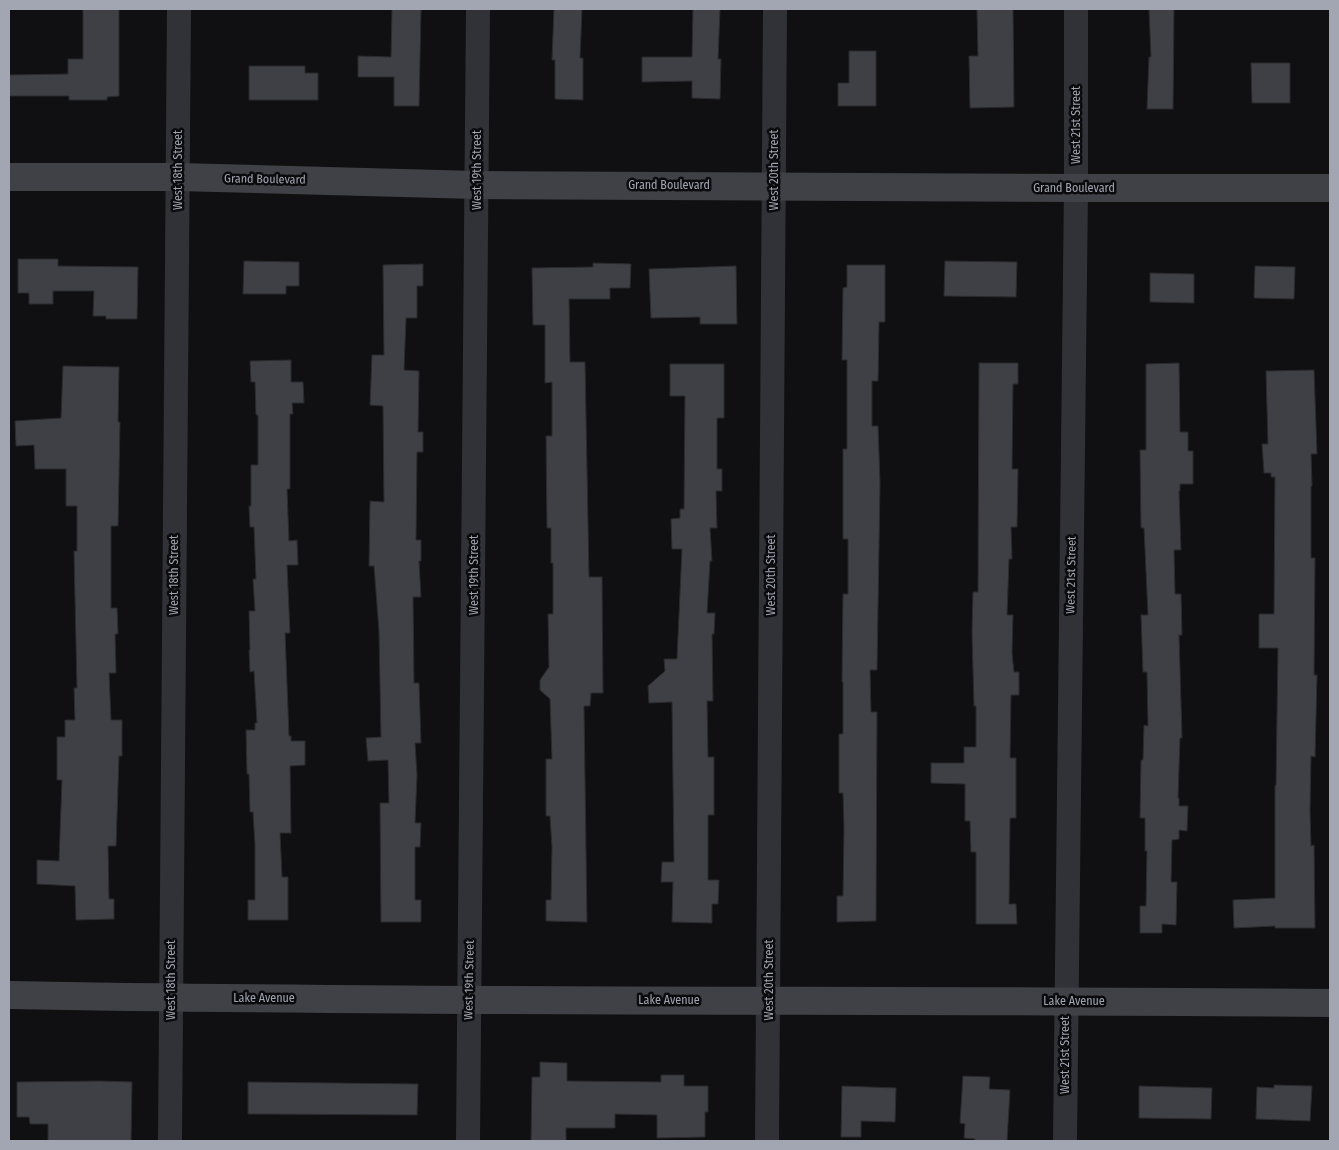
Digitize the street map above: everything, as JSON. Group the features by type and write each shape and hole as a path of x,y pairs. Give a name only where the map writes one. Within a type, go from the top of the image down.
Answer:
{"street":[{"name":"West 18th Street","path":"170,1141 179,9"},
{"name":"West 19th Street","path":"468,1141 478,9"},
{"name":"West 20th Street","path":"768,1141 775,9"},
{"name":"West 21st Street","path":"1065,1141 1065,1000 1076,188 1076,9"},
{"name":"Grand Boulevard","path":"9,177 178,177 476,185 1330,188"},
{"name":"Lake Avenue","path":"9,995 171,998 1065,1000 1330,1003"}],"building":[{"path":"83,9 119,9 119,96 107,97 107,100 69,100 69,96 9,96 9,75 68,74 68,59 83,59"},
{"path":"392,9 421,9 419,106 394,106 394,77 358,77 358,56 391,57"},
{"path":"554,9 582,9 580,58 583,58 583,100 555,99 555,60 552,60"},
{"path":"693,9 720,9 718,59 721,59 720,99 692,98 692,81 642,82 642,57 692,57"},
{"path":"977,9 1013,9 1014,107 970,108 969,56 978,56"},
{"path":"1149,9 1174,9 1173,109 1147,109 1149,57 1151,57"},
{"path":"849,51 876,51 876,106 838,106 838,83 849,83"},
{"path":"1251,63 1290,63 1290,103 1252,103"},
{"path":"249,66 305,66 305,73 318,73 318,100 249,100"},
{"path":"18,259 58,259 58,266 138,267 137,319 106,319 106,316 93,316 94,291 53,291 53,304 29,304 29,293 18,293"},
{"path":"244,261 299,262 299,286 286,286 286,294 243,294"},
{"path":"945,261 1017,262 1016,297 944,296"},
{"path":"593,263 631,264 630,288 610,288 610,299 569,299 570,362 585,362 589,577 602,577 603,693 591,693 590,706 584,706 587,922 546,921 546,900 551,900 552,847 550,816 546,816 546,759 552,759 550,699 540,690 540,680 549,667 548,614 553,614 551,528 547,528 546,436 552,436 552,382 545,383 545,325 533,325 532,268 593,267"},
{"path":"423,264 423,286 417,286 417,318 406,318 404,370 419,371 418,432 423,432 423,452 417,452 416,540 421,540 421,561 419,561 421,597 413,597 414,683 419,683 421,743 415,743 417,775 415,823 421,823 420,847 415,847 415,900 421,900 421,922 381,922 380,803 389,803 388,760 368,761 366,738 381,737 379,631 374,566 369,566 370,501 384,502 383,406 370,405 372,355 384,355 383,265"},
{"path":"847,265 885,265 885,322 879,322 878,381 872,381 872,426 878,426 880,483 877,670 870,670 871,712 877,712 876,921 837,922 837,896 843,896 844,828 843,793 839,793 839,734 843,734 843,594 848,594 848,539 843,539 843,449 847,449 847,360 842,360 843,288 847,287"},
{"path":"736,266 737,324 700,324 700,317 651,318 649,269"},
{"path":"1255,266 1295,267 1294,299 1254,298"},
{"path":"1150,273 1194,274 1194,303 1150,302"},
{"path":"291,360 291,382 303,382 304,403 292,403 293,414 290,414 290,489 287,489 289,541 297,540 298,565 287,565 290,633 285,633 289,736 291,736 291,741 305,741 305,765 290,766 291,833 280,833 282,877 288,877 288,920 248,920 248,900 255,900 255,845 253,812 250,812 249,774 247,774 246,730 255,730 255,723 257,723 254,671 250,672 249,650 249,611 255,611 253,579 256,579 254,527 250,527 249,506 251,506 251,465 258,465 258,415 256,415 255,382 251,382 250,361"},
{"path":"979,363 1018,363 1018,384 1013,384 1012,469 1018,469 1017,527 1011,527 1012,559 1009,559 1007,615 1013,615 1012,653 1014,672 1019,672 1019,695 1011,695 1010,758 1016,758 1016,818 1010,818 1009,904 1016,904 1017,924 976,924 976,852 971,852 970,821 965,821 965,784 931,783 931,763 964,763 964,747 976,747 972,633 973,592 978,592"},
{"path":"1179,363 1180,432 1188,432 1188,451 1193,451 1193,484 1180,484 1179,491 1181,550 1174,550 1175,594 1181,594 1182,635 1179,635 1182,738 1180,738 1178,798 1179,806 1188,806 1187,831 1179,830 1179,839 1172,840 1171,882 1177,882 1176,925 1162,924 1162,933 1140,933 1140,906 1146,906 1147,851 1145,851 1145,818 1140,818 1141,760 1143,760 1144,725 1148,726 1147,672 1143,672 1141,615 1148,615 1144,528 1141,528 1140,450 1146,450 1146,364"},
{"path":"670,364 724,364 724,418 717,418 717,469 722,469 722,491 716,491 717,528 710,528 712,561 710,561 707,613 715,613 714,634 712,634 713,701 707,701 708,757 714,757 714,815 708,815 708,880 719,880 718,904 712,904 712,923 672,922 673,882 661,882 662,862 674,862 672,702 649,703 648,686 665,671 664,659 677,659 682,549 672,549 671,519 680,518 680,509 684,509 685,396 670,396"},
{"path":"63,366 119,367 118,526 111,526 111,608 117,608 118,634 115,634 116,673 109,673 111,720 122,720 122,756 119,756 116,846 108,846 109,899 114,899 114,919 76,920 75,886 37,884 37,860 59,861 62,780 57,780 57,737 65,737 65,720 75,720 74,688 77,688 74,551 77,551 77,506 66,506 66,469 35,469 34,445 16,446 15,421 61,418"},
{"path":"1314,370 1317,454 1311,454 1311,558 1315,558 1314,675 1317,675 1315,757 1311,756 1310,811 1311,846 1314,845 1315,928 1275,928 1275,926 1234,928 1233,900 1275,898 1278,648 1259,648 1259,614 1274,614 1275,477 1271,477 1271,473 1264,473 1262,444 1268,444 1266,371"},
{"path":"540,1062 567,1063 567,1081 661,1082 661,1075 684,1075 684,1086 708,1086 708,1112 705,1112 705,1137 657,1138 657,1115 615,1114 615,1128 566,1128 566,1141 531,1141 532,1077 540,1077"},
{"path":"963,1076 990,1077 989,1089 1010,1090 1007,1141 975,1141 975,1139 964,1138 965,1124 960,1123"},
{"path":"17,1082 132,1082 131,1141 48,1141 48,1124 30,1124 29,1117 17,1117"},
{"path":"248,1082 418,1084 417,1115 248,1114"},
{"path":"1274,1085 1312,1086 1310,1121 1256,1119 1257,1087 1274,1088"},
{"path":"842,1086 896,1088 895,1122 861,1121 861,1137 841,1137"},
{"path":"1139,1086 1212,1088 1211,1119 1139,1118"}]}
